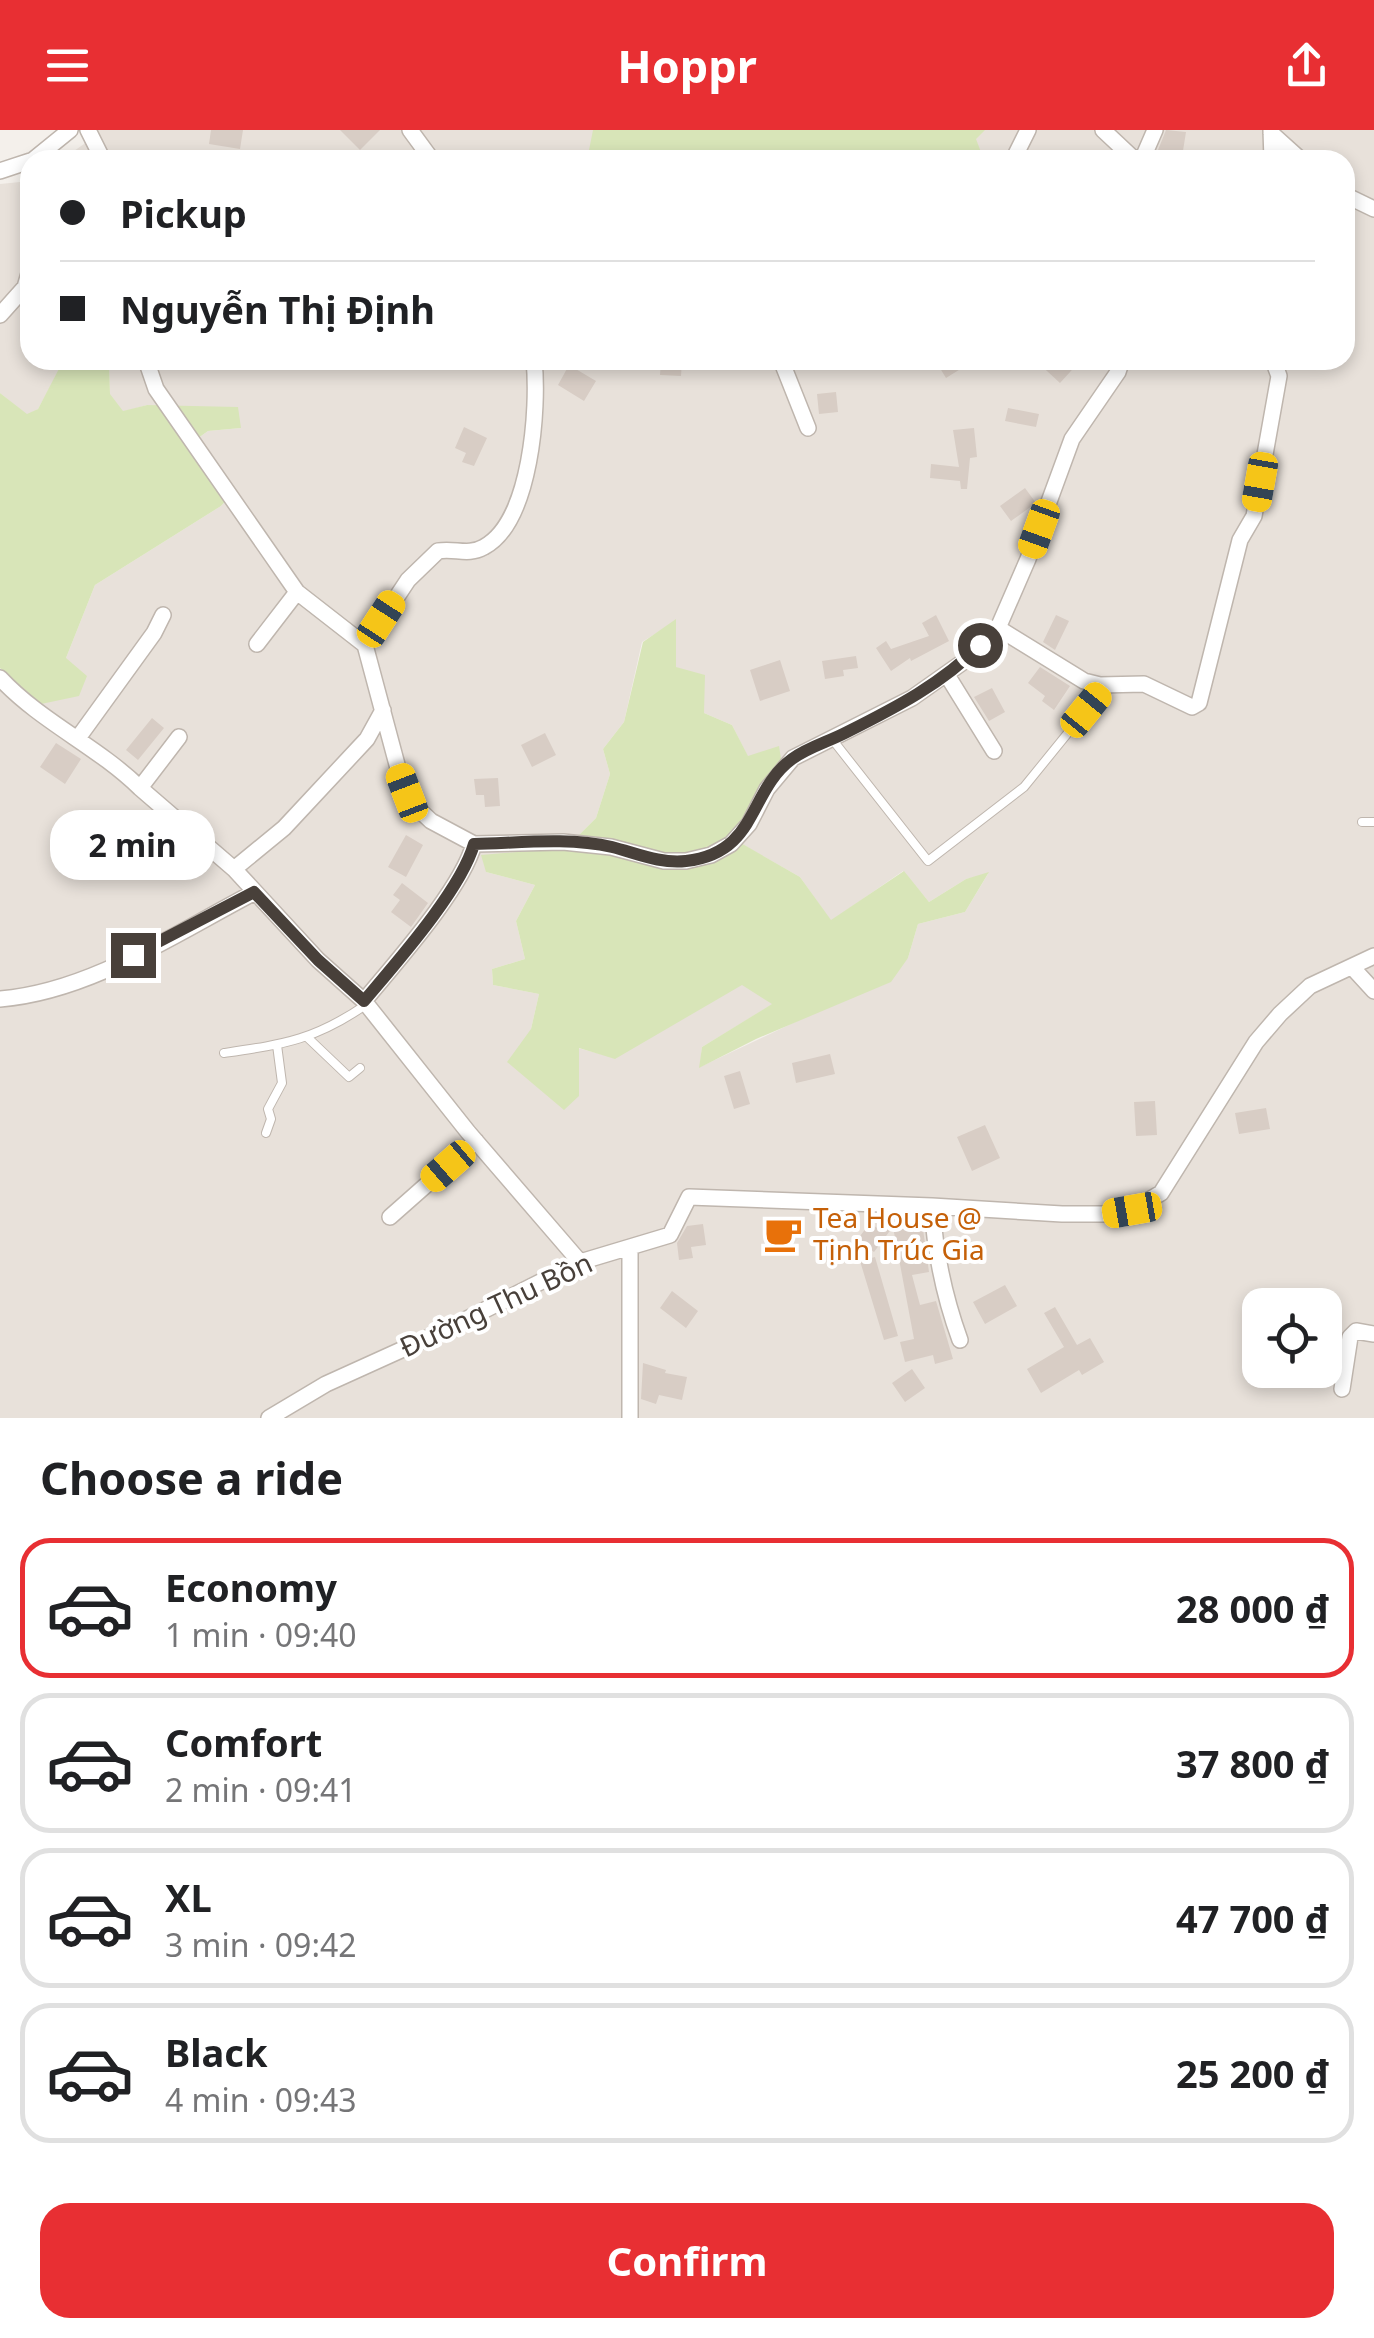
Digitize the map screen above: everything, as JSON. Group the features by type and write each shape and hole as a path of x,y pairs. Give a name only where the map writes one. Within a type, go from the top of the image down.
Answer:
{"street":[{"path":"47,150 70,130"},
{"path":"1103,130 1127,150"},
{"path":"1271,131 1291,150"},
{"path":"0,314 20,292"},
{"path":"150,370 156,388 297,592 364,645 399,772 415,806 432,821 474,844 563,842 610,846 664,861 712,855 730,844 749,824 782,767 815,746 882,715 947,674 998,628 1072,439 1116,370"},
{"path":"364,645 408,580 438,551 470,553 502,533 532,454 534,370"},
{"path":"784,370 808,428"},
{"path":"998,628 1084,682 1144,684 1192,707 1198,703 1240,540 1254,516 1279,376 1277,370"},
{"path":"257,644 297,592"},
{"path":"78,738 163,615"},
{"path":"947,674 994,751"},
{"path":"0,678 140,788 234,869 318,960 366,1002 476,1141 580,1262"},
{"path":"234,869 284,828 367,739 383,710"},
{"path":"140,788 179,736"},
{"path":"366,1002 466,865 474,844"},
{"path":"0,999 37,994 81,981 254,892"},
{"name":"Đường Thu Bồn","path":"269,1418 326,1384 580,1262 670,1234 689,1197 1106,1214 1132,1210 1161,1194 1268,1028 1310,986 1374,956"},
{"path":"1352,966 1374,991"},
{"path":"390,1216 476,1141"},
{"path":"932,1206 945,1298 960,1340"},
{"path":"630,1247 630,1418"},
{"path":"1342,1389 1350,1337 1356,1331 1374,1334"}],"lane":[{"path":"832,739 928,861 1024,787 1107,685"},
{"path":"1362,822 1374,822"},
{"path":"224,1053 307,1037 334,1027 366,1002"},
{"path":"307,1037 349,1077 360,1068"},
{"path":"266,1133 271,1119 268,1109 282,1083 277,1045"}],"shaded area":[{"path":"93,130 1374,130 1374,1418 0,1418 0,668 15,682 66,658 95,585 221,506 235,491 194,441 208,431 241,428 147,405 123,412 110,395 109,370 1355,370 1355,150 75,150","holes":["676,621 676,667 704,713 732,725 748,757 779,747 738,842 800,877 831,921 903,871 929,902 966,879 988,874 965,912 918,924 908,958 812,1014 700,1067 702,1047 773,1004 742,984 615,1058 578,1048 579,1096 531,1029 539,994 493,985 492,969 525,959 516,921 535,885 486,872 566,848 596,818 610,774 603,749 624,722 642,642"]},
{"path":"20,182 20,370 59,370 38,409 27,415 0,393 0,184"}],"green space":[{"path":"593,130 985,130 976,139 980,150 589,150"},
{"path":"58,370 109,370 110,394 123,411 147,405 238,407 241,428 208,431 194,441 235,491 221,506 95,585 66,658 87,676 79,696 41,704 0,668 0,393 27,414 38,409"},
{"path":"676,619 676,667 705,675 704,713 732,725 748,756 779,746 783,771 739,842 800,877 831,920 904,871 929,902 966,879 989,872 965,912 918,924 908,958 891,982 756,1039 699,1068 702,1047 772,1004 742,985 615,1059 579,1048 579,1096 564,1110 507,1062 531,1029 539,994 493,985 492,969 525,959 516,921 535,885 486,872 481,855 566,848 596,818 610,774 603,749 624,722 643,642"}],"building":[{"path":"211,130 243,130 240,149 209,144"},
{"path":"340,130 380,130 360,150"},
{"path":"1166,130 1186,132 1183,150 1158,150"},
{"path":"566,370 577,370 596,381 584,401 558,385"},
{"path":"660,370 681,370 681,376 660,375"},
{"path":"941,370 959,370 946,378"},
{"path":"1046,370 1072,370 1060,383"},
{"path":"836,392 838,412 819,414 817,394"},
{"path":"1008,408 1039,414 1036,427 1005,421"},
{"path":"464,427 487,438 474,466 462,462 466,453 455,448"},
{"path":"974,428 977,457 970,458 967,489 961,489 960,481 930,478 931,464 959,467 953,430"},
{"path":"1025,488 1036,503 1011,521 1000,506"},
{"path":"936,615 949,641 891,671 876,648 886,641 891,649 929,636 922,623"},
{"path":"1056,615 1069,621 1055,650 1043,642"},
{"path":"856,656 858,668 843,670 844,676 825,679 822,661"},
{"path":"780,660 790,691 760,701 750,670"},
{"path":"1040,667 1070,686 1054,710 1042,701 1045,696 1028,683"},
{"path":"992,688 1005,712 989,721 974,697"},
{"path":"152,718 164,728 138,760 126,750"},
{"path":"545,733 556,755 532,767 521,745"},
{"path":"56,743 81,759 65,784 40,767"},
{"path":"498,778 500,806 485,807 484,795 476,795 474,779"},
{"path":"406,835 423,845 406,877 388,867"},
{"path":"402,883 428,903 411,927 391,912 400,900 393,895"},
{"path":"830,1054 835,1074 796,1083 792,1063"},
{"path":"740,1071 750,1104 734,1109 724,1076"},
{"path":"1155,1101 1157,1135 1136,1136 1134,1102"},
{"path":"1266,1108 1270,1129 1239,1134 1235,1113"},
{"path":"985,1125 1000,1158 972,1171 957,1137"},
{"path":"922,1222 929,1272 912,1275 920,1305 936,1301 953,1359 935,1364 933,1355 905,1362 900,1342 914,1339 893,1227"},
{"path":"870,1223 880,1230 892,1228 874,1252 857,1240"},
{"path":"703,1224 706,1245 691,1247 693,1258 679,1260 677,1243 687,1226"},
{"path":"875,1257 898,1336 884,1340 860,1261"},
{"path":"1005,1285 1017,1306 985,1324 973,1302"},
{"path":"672,1291 698,1311 686,1328 660,1308"},
{"path":"1055,1307 1077,1345 1090,1338 1104,1362 1082,1375 1079,1370 1041,1393 1027,1369 1064,1347 1044,1313"},
{"path":"643,1363 687,1377 682,1400 659,1395 656,1404 641,1399"},
{"path":"912,1369 925,1388 905,1402 892,1383"}],"place":[{"name":"Tea House @ Tịnh Trúc Gia","path":"783,1234"}],"route":[{"path":"133,955 254,892 318,960 364,1001 414,941 466,865 474,844 563,842 610,846 664,861 712,855 730,844 749,824 767,789 793,758 912,698 980,645"}]}
